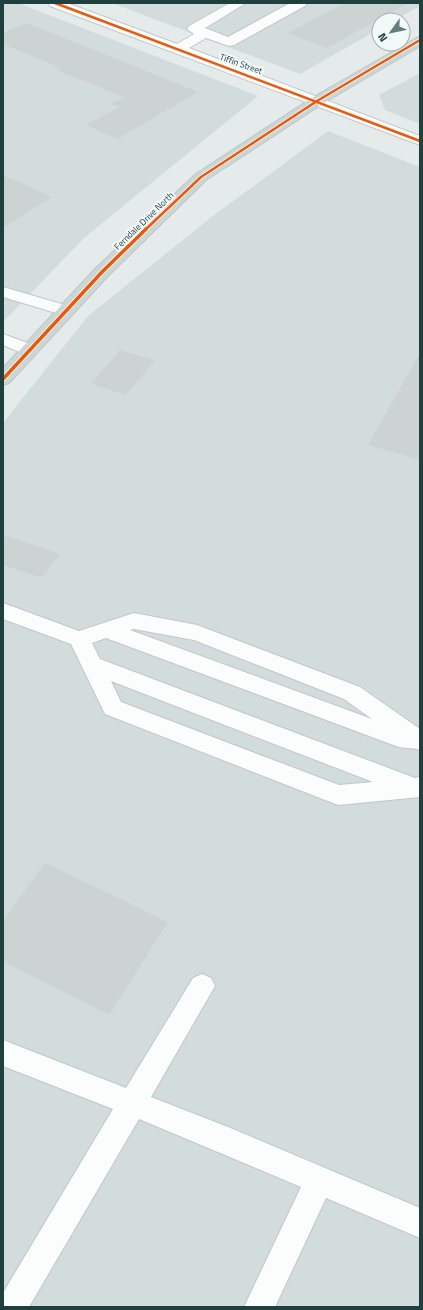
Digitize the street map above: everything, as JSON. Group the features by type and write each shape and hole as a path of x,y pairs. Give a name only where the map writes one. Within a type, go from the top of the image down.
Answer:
{"main road":[{"name":"Ferndale Drive North","path":"3,379 102,272 201,177 317,100 420,40"}],"street":[{"name":"Tiffin Street","path":"55,3 317,100 420,141"},
{"path":"239,3 194,29 229,42 300,3"},
{"path":"178,49 205,33"},
{"path":"3,292 66,311"},
{"path":"3,339 30,350"},
{"path":"3,611 79,639 134,621 197,633 352,693 420,741"},
{"path":"107,630 420,746"},
{"path":"79,639 114,708 338,795 417,788"},
{"path":"92,665 417,788"},
{"path":"12,1307 202,986"},
{"path":"3,1053 218,1137 420,1223"},
{"path":"259,1307 319,1180"}],"shaded area":[{"path":"3,3 18,3 258,96 85,237 3,322"},
{"path":"112,3 420,3 420,6 409,12 371,12 371,34 300,74"},
{"path":"420,73 420,124 385,110 379,95"},
{"path":"328,131 420,167 420,1307 3,1307 3,423 88,316 209,219"}],"building":[{"path":"345,3 408,3 392,12 371,12 371,24 327,48 288,33"},
{"path":"26,23 198,92 117,139 86,125 119,107 111,104 124,97 57,70 61,68 3,44 3,33"},
{"path":"3,175 52,197 3,228"},
{"path":"120,350 155,360 126,395 91,384"},
{"path":"420,353 420,460 368,445"},
{"path":"3,535 60,554 41,578 3,565"},
{"path":"45,863 168,922 109,1015 3,961 3,920"}],"cycle path":[{"path":"55,3 420,141"},
{"path":"3,379 102,272 201,177 317,101 420,40"}]}
